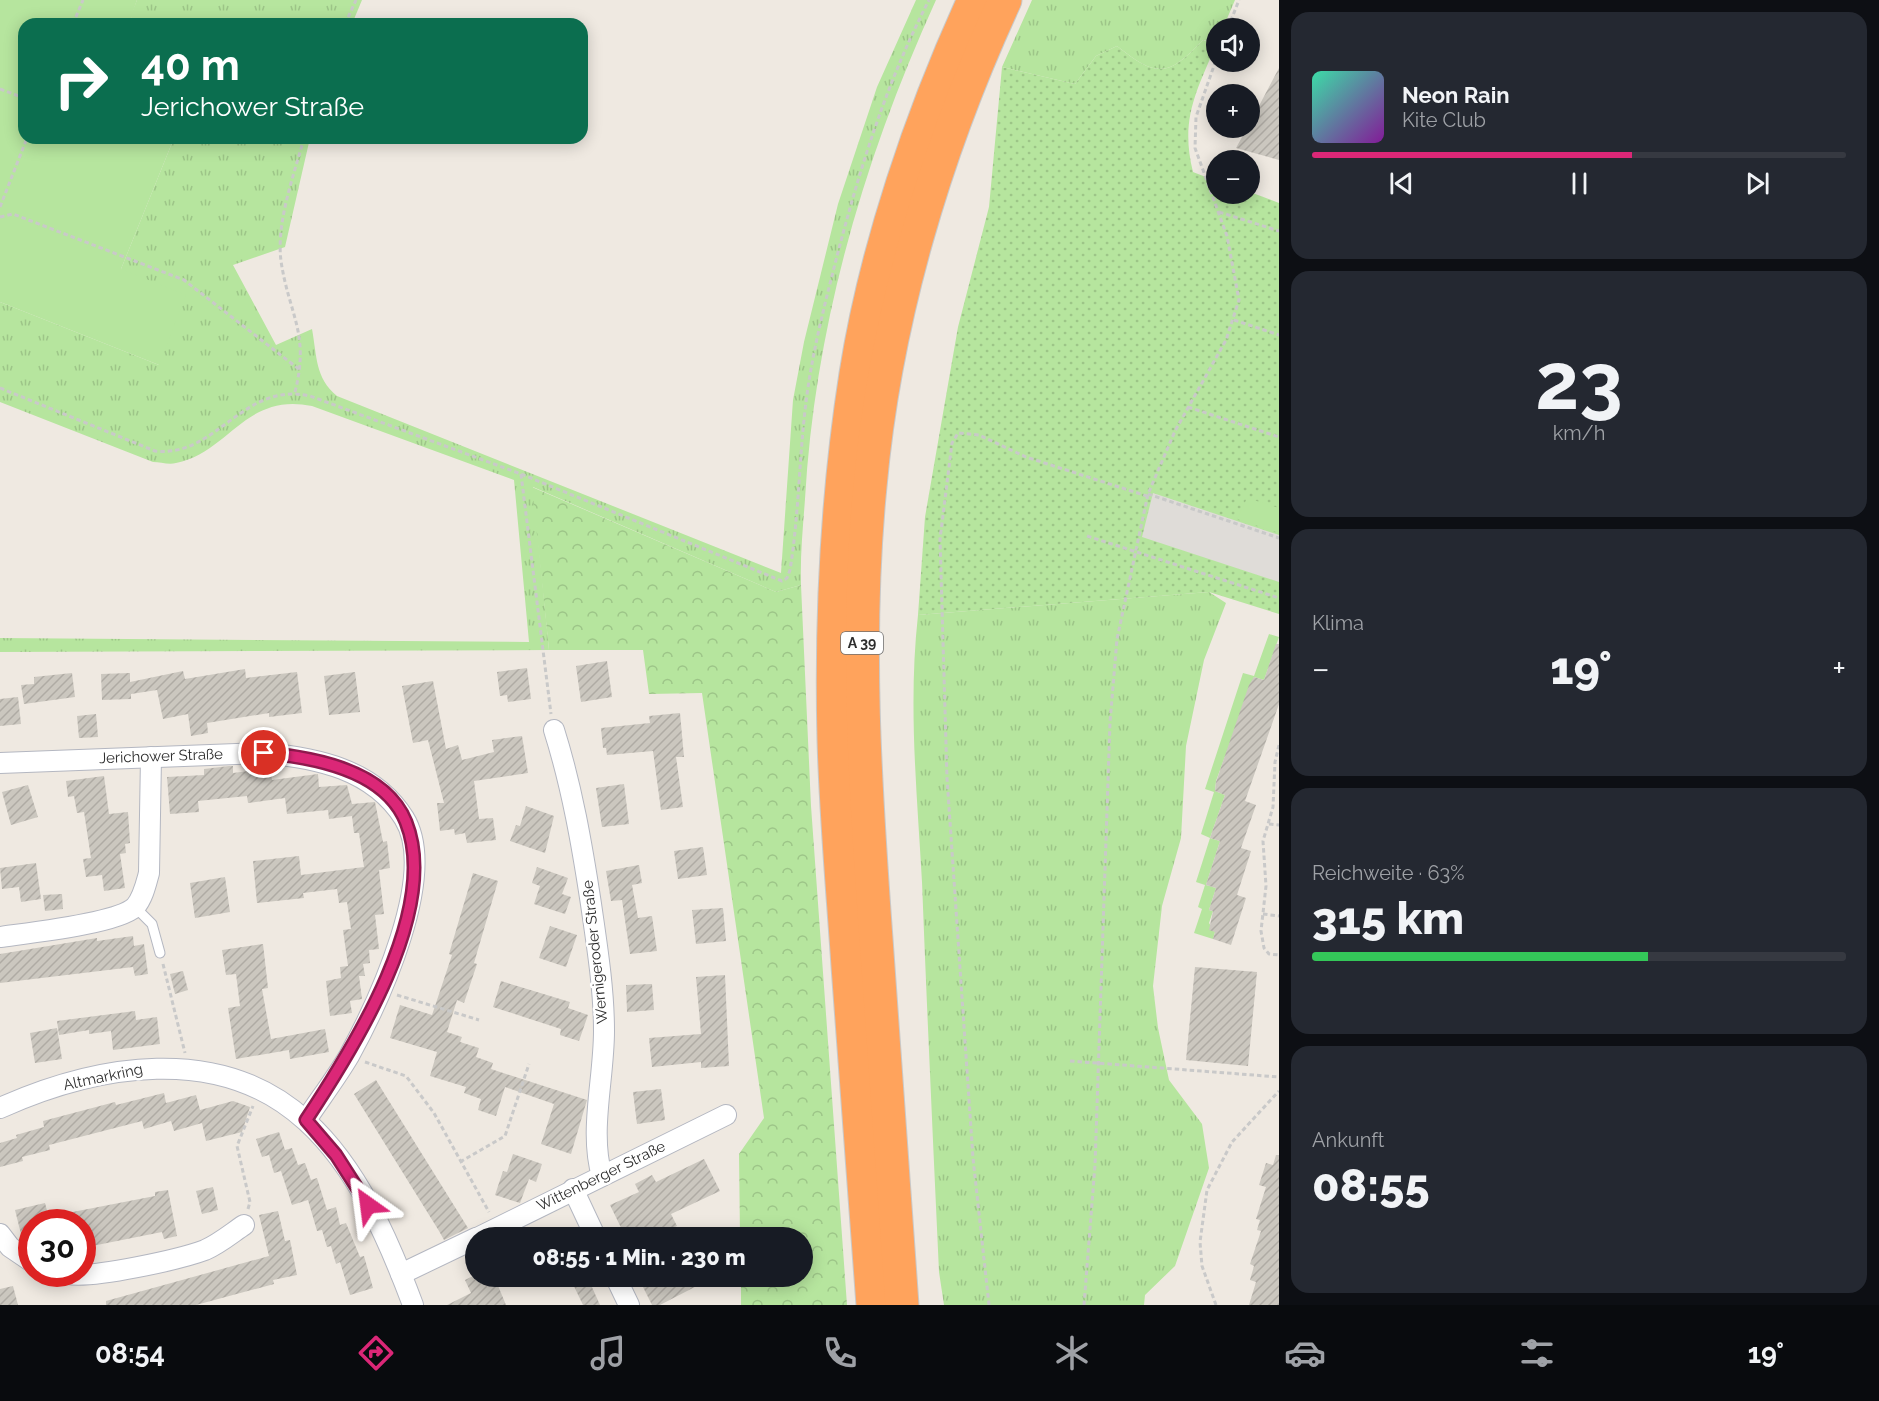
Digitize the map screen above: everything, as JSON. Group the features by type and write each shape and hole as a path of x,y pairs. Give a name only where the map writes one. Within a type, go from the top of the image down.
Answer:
{"highway":[{"name":"A 39","path":"873,1305 834,741 834,594 842,481 856,371 879,270 907,172 950,52 974,0"},
{"name":"A 39","path":"902,1305 862,738 862,594 870,484 885,377 907,276 957,114 1005,0"}],"street":[{"name":"Wernigeroder Straße","path":"554,730 568,776 600,963 604,1031 602,1089 595,1139 602,1176"},
{"name":"Jerichower Straße","path":"0,763 264,753 300,756 350,771 371,783 390,799 405,820 412,842 414,871 411,899 402,935 381,990 349,1056 306,1120"},
{"path":"0,937 97,921 135,907 144,890 149,873 151,757"},
{"name":"Altmarkring","path":"0,1108 35,1093 117,1071 154,1066 188,1069 239,1082 259,1090 306,1120 336,1155 358,1187 401,1274 413,1305"},
{"name":"Wittenberger Straße","path":"498,1227 726,1115"},
{"path":"573,1189 591,1227"},
{"path":"96,1275 196,1252 213,1245 244,1225"},
{"path":"0,1234 18,1252"},
{"name":"Wittenberger Straße","path":"401,1274 465,1243"},
{"path":"620,1287 629,1305"}],"lane":[{"path":"135,907 152,924 160,953"}],"path":[{"path":"76,18 83,0"},
{"path":"348,18 356,0"},
{"path":"0,388 155,451 173,453 189,447 260,400 282,392 295,392 521,474 777,581 787,578 792,558 805,412 815,344 850,207 873,134 909,39 928,0"},
{"path":"1232,18 1239,0"},
{"path":"1084,1305 1095,1166 1113,667 1134,551 1148,495 1188,407 1222,349 1234,320 1239,291 1219,212 1198,164 1194,133 1196,117 1212,72"},
{"path":"0,89 18,96"},
{"path":"0,207 25,144"},
{"path":"295,392 300,370 300,332 281,260 284,220 303,144"},
{"path":"1219,212 1279,231"},
{"path":"0,217 13,214 184,280 300,370"},
{"path":"1234,320 1279,334"},
{"path":"1188,407 1279,437"},
{"path":"990,1305 973,1158 947,778 940,539 952,443 958,433 969,432 1026,457 1279,537"},
{"path":"521,474 554,730"},
{"path":"1087,536 1279,598"},
{"path":"1279,745 1274,775 1274,807 1263,841 1266,886 1261,931 1264,948 1269,954 1279,955"},
{"path":"1274,775 1279,775"},
{"path":"1268,824 1279,825"},
{"path":"1263,914 1279,916"},
{"path":"160,953 188,1069"},
{"path":"381,990 478,1020"},
{"path":"349,1056 406,1076 434,1113 498,1227"},
{"path":"1070,1061 1279,1077"},
{"path":"460,1162 505,1136 530,1064"},
{"path":"244,1225 250,1202 237,1146 259,1090"},
{"path":"1216,1304 1202,1266 1200,1242 1208,1190 1232,1142 1279,1091"}],"green space":[{"path":"0,0 137,0 131,17 133,18 18,18 18,144 172,144 121,269 186,295 159,365 0,302"},
{"path":"137,0 362,0 354,18 130,17"},
{"path":"916,0 936,0 910,60 866,181 832,306 811,434 802,542 801,585 776,592 533,487 549,650 0,652 0,638 529,642 514,480 312,406 289,404 270,407 239,425 195,457 170,464 153,462 0,402 0,302 159,365 121,269 172,144 309,144 285,247 233,265 276,345 312,329 321,374 337,396 781,573 793,400 804,342 838,204 877,87"},
{"path":"1032,0 1235,0 1227,18 1206,18 1206,41 1203,40 1171,67 1162,69 1142,64 1117,46 1096,56 1075,84 1002,67"},
{"path":"1203,40 1206,41 1206,70 1192,107 1188,137 1193,172 1206,177 1206,204 1260,204 1260,196 1279,203 1279,614 1209,592 918,615 925,517 958,327 989,207 1002,67 1075,84 1096,56 1117,46 1142,64 1162,69 1171,67"},
{"path":"532,487 776,592 801,585 811,806 847,1305 741,1305 741,1287 813,1287 813,1227 740,1227 739,1154 764,1118 702,693 649,694 643,650 549,650"},
{"path":"1247,498 1279,508 1279,533 1237,519"},
{"path":"1209,592 1226,603 1204,660 1186,746 1181,838 1162,906 1153,986 1158,1028 1169,1080 1202,1124 1209,1168 1175,1266 1145,1295 1144,1305 944,1305 939,1272 914,748 914,682 918,615"},
{"path":"1269,634 1279,637 1264,680 1254,677 1216,781 1215,791 1225,795 1210,838 1201,834 1214,792 1205,789 1243,673 1254,676"},
{"path":"1210,838 1220,841 1206,885 1216,888 1209,910 1213,911 1209,923 1215,932 1213,939 1194,933 1202,909 1198,907 1205,885 1196,882"}],"shaded area":[{"path":"1153,493 1279,535 1279,582 1142,537"}],"building":[{"path":"1279,68 1279,160 1260,155 1260,150 1236,148 1242,138 1260,138 1260,104"},
{"path":"1276,644 1279,644 1279,704 1245,801 1256,805 1241,848 1251,851 1237,895 1246,898 1231,945 1213,939 1215,932 1209,930 1213,911 1209,910 1216,888 1206,885 1220,841 1210,838 1225,795 1215,791 1216,782 1249,685 1254,677 1264,680"},
{"path":"607,661 612,697 581,702 576,666"},
{"path":"527,668 531,699 508,702 507,695 500,696 497,672"},
{"path":"245,669 246,678 297,672 302,713 269,717 269,713 207,723 208,733 191,736 188,714 163,719 157,690 131,694 131,699 102,700 101,674 130,673 130,682 183,671 185,679"},
{"path":"355,672 360,712 329,715 324,676"},
{"path":"72,673 75,697 24,704 21,685 34,684 34,677"},
{"path":"433,681 446,749 458,745 462,760 494,752 492,740 522,736 528,773 474,781 479,819 493,818 496,840 467,843 465,833 455,835 454,829 440,831 437,803 444,803 428,740 413,743 402,686"},
{"path":"18,697 21,724 0,726 0,699"},
{"path":"680,713 684,757 676,757 683,807 661,810 653,751 607,755 606,748 603,748 601,728 650,723 649,716"},
{"path":"96,714 98,737 79,738 77,716"},
{"path":"233,766 233,773 270,768 272,780 318,774 319,787 347,785 352,804 375,802 383,842 387,841 390,868 379,870 384,914 375,915 379,949 369,950 370,963 363,964 365,976 359,976 362,999 350,1001 352,1013 330,1016 326,981 341,978 340,967 348,966 343,930 351,929 347,902 339,903 337,889 303,893 304,898 257,903 253,861 299,856 301,875 364,867 359,833 354,833 352,816 329,819 328,810 287,814 285,798 248,803 247,796 198,801 199,812 170,814 167,777 204,775 204,769"},
{"path":"104,776 109,814 128,812 130,843 125,844 126,853 120,854 125,888 104,891 102,875 86,877 83,859 91,858 84,812 77,813 74,796 68,797 66,781"},
{"path":"624,784 629,824 602,827 596,788"},
{"path":"28,785 38,817 11,825 2,792"},
{"path":"526,806 554,816 545,853 510,841 516,825 520,826"},
{"path":"703,847 707,875 678,879 674,851"},
{"path":"36,863 41,899 21,902 19,887 2,889 0,868"},
{"path":"639,865 642,883 632,885 638,918 652,916 657,951 630,954 622,900 611,901 606,871"},
{"path":"537,867 568,878 562,894 571,897 565,914 534,904 540,886 532,883"},
{"path":"473,873 498,881 474,963 477,964 464,1003 457,1000 447,1032 462,1037 460,1042 479,1048 476,1057 493,1063 491,1069 587,1100 571,1154 541,1144 554,1104 505,1087 496,1116 478,1110 481,1099 464,1093 466,1087 430,1076 437,1052 390,1038 400,1005 432,1015 452,955 449,954"},
{"path":"225,877 230,912 195,918 190,883"},
{"path":"62,894 63,909 45,911 43,895"},
{"path":"723,908 726,941 696,944 692,910"},
{"path":"550,926 577,935 566,967 539,958"},
{"path":"133,936 134,946 144,944 148,974 135,976 133,967 0,983 0,954 97,938 97,941"},
{"path":"263,944 268,988 262,989 271,1039 325,1029 329,1052 290,1059 289,1050 236,1059 228,1008 240,1006 236,974 226,975 222,950"},
{"path":"1195,967 1257,972 1248,1066 1186,1060"},
{"path":"183,971 188,990 175,994 170,974"},
{"path":"725,975 729,1066 701,1068 701,1062 652,1067 649,1038 701,1034 696,977"},
{"path":"501,981 570,1002 568,1008 588,1015 579,1041 560,1035 561,1029 493,1007"},
{"path":"652,984 654,1010 627,1012 626,985"},
{"path":"135,1011 136,1020 157,1017 160,1044 113,1050 111,1031 89,1034 89,1030 59,1035 57,1021"},
{"path":"57,1028 62,1059 35,1063 30,1033"},
{"path":"376,1080 467,1227 465,1230 444,1240 354,1094"},
{"path":"661,1089 665,1120 637,1124 633,1092"},
{"path":"164,1093 166,1103 196,1095 200,1110 233,1101 250,1107 242,1132 206,1141 202,1123 174,1131 171,1121 144,1129 142,1121 49,1145 50,1150 22,1157 23,1161 0,1167 0,1143 17,1138 16,1135 44,1127 43,1121 115,1102 116,1105"},
{"path":"279,1132 285,1150 292,1148 298,1165 305,1163 311,1180 317,1178 327,1210 336,1207 340,1225 346,1223 360,1257 364,1256 373,1288 350,1295 340,1262 336,1264 331,1246 327,1247 322,1230 317,1231 308,1200 292,1205 281,1171 274,1173 269,1155 262,1157 256,1139"},
{"path":"513,1154 542,1164 536,1182 529,1179 520,1203 495,1195 503,1171 507,1172"},
{"path":"1276,1155 1279,1155 1279,1305 1249,1305 1256,1282 1250,1280 1254,1266 1250,1264 1261,1231 1257,1230 1260,1220 1256,1219 1266,1187 1259,1185 1266,1163 1273,1165"},
{"path":"704,1159 720,1191 671,1214 677,1226 675,1227 621,1227 610,1205 639,1192 635,1184 652,1175 656,1182"},
{"path":"213,1187 218,1210 202,1214 196,1191"},
{"path":"168,1190 177,1236 164,1239 162,1232 96,1245 96,1209 88,1209 155,1196 155,1192"},
{"path":"45,1203 47,1209 19,1209"},
{"path":"278,1211 285,1241 290,1240 297,1275 273,1280 274,1284 196,1305 106,1305 106,1301 269,1256 259,1215"},
{"path":"13,1286 18,1305 0,1305 0,1289"},
{"path":"468,1287 499,1287 506,1305 447,1305 471,1293"},
{"path":"574,1287 592,1287 600,1305 583,1305"},
{"path":"643,1287 695,1287 660,1305 652,1305"}],"route":[{"path":"264,753 300,756 324,762 350,771 371,783 390,799 405,820 412,842 414,871 411,899 395,954 381,990 349,1056 306,1120 336,1155 368,1205"}]}
